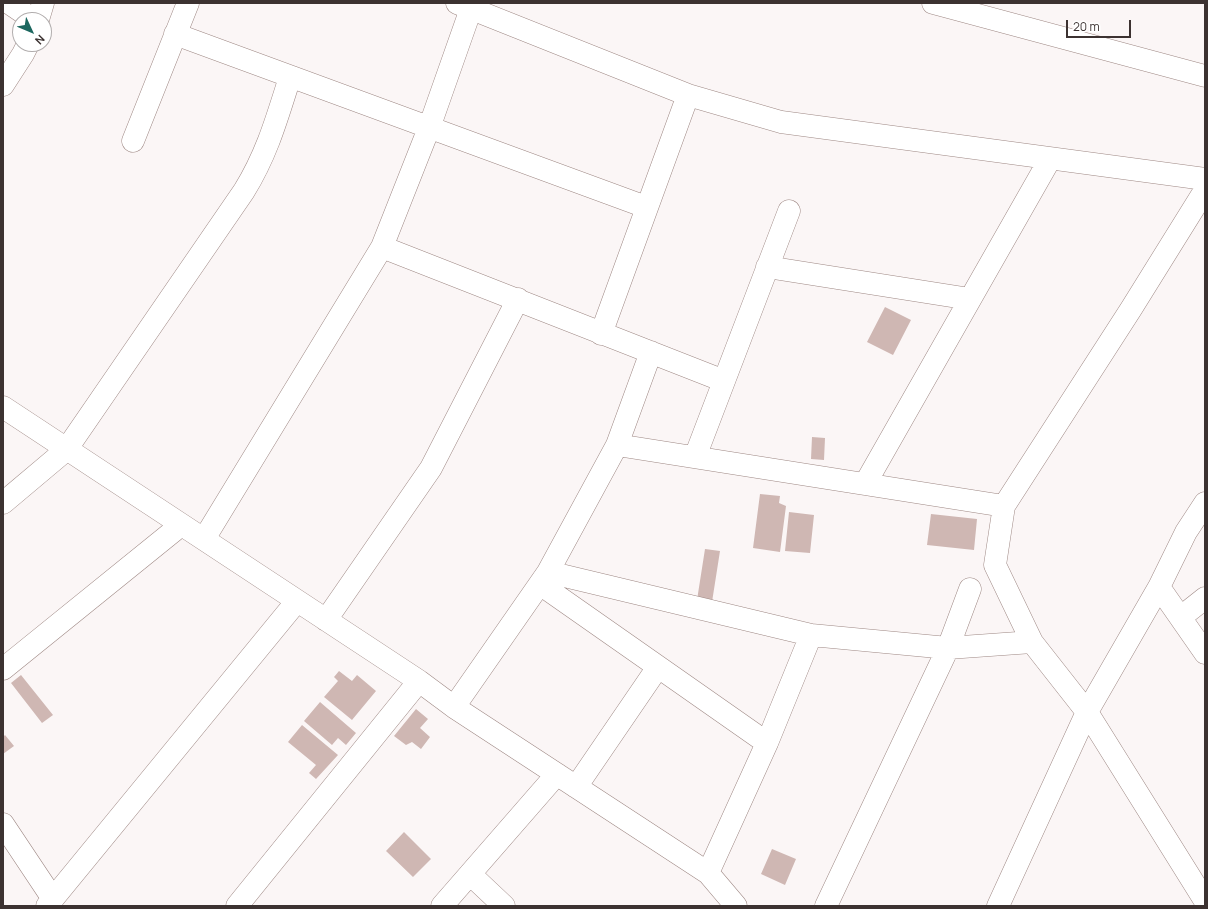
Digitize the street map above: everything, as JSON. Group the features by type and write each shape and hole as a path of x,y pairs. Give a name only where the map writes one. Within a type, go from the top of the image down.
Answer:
{"street":[{"path":"9,3 22,12"},
{"path":"133,141 188,3"},
{"path":"933,3 1205,76"},
{"path":"204,539 382,247 429,128 467,5 688,95 781,122 1205,179"},
{"path":"175,34 646,207"},
{"path":"3,85 24,52"},
{"path":"3,503 66,450 252,178 267,149 290,77"},
{"path":"601,334 688,95"},
{"path":"865,484 1050,159"},
{"path":"1205,190 1131,309 1004,506 995,565 1032,642 1087,712 1205,901"},
{"path":"695,457 789,211"},
{"path":"382,247 724,381"},
{"path":"767,267 970,299"},
{"path":"326,620 431,468 518,299"},
{"path":"454,707 544,578 617,445 651,352"},
{"path":"3,407 66,450 419,681 454,707 708,873 736,906"},
{"path":"617,445 1004,506"},
{"path":"998,906 1087,712 1159,587 1186,532 1205,503"},
{"path":"3,669 181,525"},
{"path":"544,578 811,635 948,648 1032,642"},
{"path":"544,578 658,667 767,743"},
{"path":"1159,587 1205,652"},
{"path":"826,906 948,648 970,589"},
{"path":"1181,618 1205,598"},
{"path":"3,824 50,902 297,601"},
{"path":"708,873 767,743 811,635"},
{"path":"576,787 658,667"},
{"path":"237,906 419,681"},
{"path":"442,906 557,774"},
{"path":"470,874 504,906"}],"building":[{"path":"885,307 911,320 893,355 867,342"},
{"path":"812,437 825,438 824,460 811,459"},
{"path":"760,494 780,496 779,503 786,506 780,552 753,548"},
{"path":"789,512 814,515 810,553 785,551"},
{"path":"931,514 977,519 974,550 927,545"},
{"path":"705,549 720,551 712,602 697,600"},
{"path":"339,671 352,681 357,675 376,691 352,720 324,697 338,681 334,677"},
{"path":"21,675 53,715 42,723 11,683"},
{"path":"320,702 356,733 346,745 338,738 332,745 304,721"},
{"path":"416,709 428,719 420,728 430,737 421,749 412,742 406,745 394,736"},
{"path":"302,725 338,755 316,779 309,773 316,765 288,742"},
{"path":"5,735 14,746 3,754 3,737"},
{"path":"404,832 431,859 413,877 386,851"},
{"path":"772,849 796,859 785,885 761,874"}]}
